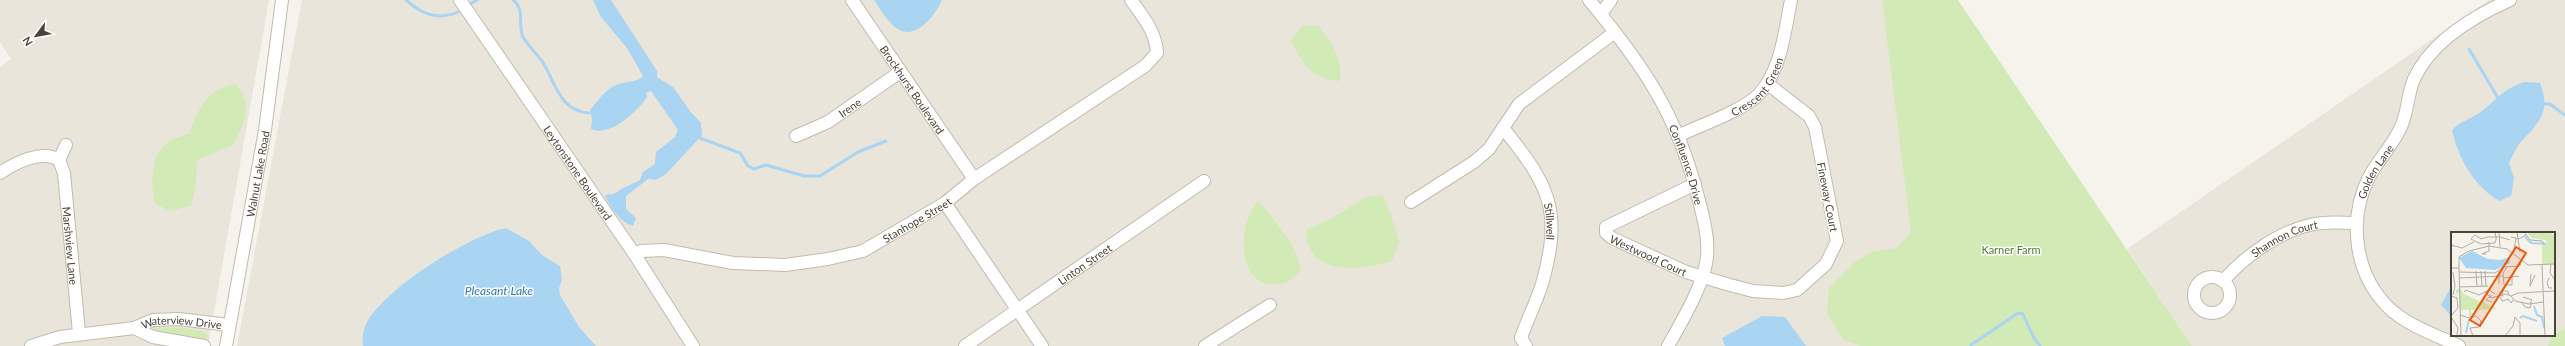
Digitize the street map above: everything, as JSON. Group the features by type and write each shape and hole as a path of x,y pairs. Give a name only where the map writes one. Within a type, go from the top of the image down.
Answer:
{"street":[{"name":"Walnut Lake Road","path":"226,346 265,130 282,0"},
{"name":"Leytonstone Boulevard","path":"460,0 635,255 693,346"},
{"name":"Brockhurst Boulevard","path":"852,0 974,179"},
{"name":"Stanhope Street","path":"635,255 641,251 664,250 733,263 785,265 828,259 863,251 945,203 974,179 1145,66 1157,53 1157,42 1152,30 1131,0"},
{"name":"Confluence Drive","path":"1589,0 1615,32 1655,87 1690,163 1704,219 1707,258 1692,302 1668,346"},
{"path":"1601,14 1611,0"},
{"name":"Crescent Green","path":"1678,136 1736,109 1758,96 1768,84 1782,44 1791,0"},
{"name":"Golden Lane","path":"2459,346 2398,314 2379,296 2362,263 2357,223 2360,202 2369,178 2403,124 2410,90 2424,62 2436,48 2449,37 2495,6 2510,0"},
{"path":"1411,202 1474,162 1489,149 1519,104 1615,32"},
{"name":"Irene","path":"796,136 828,122 900,72"},
{"name":"Fineway Court","path":"1701,275 1754,291 1783,293 1797,290 1826,264 1837,241 1815,127 1809,116 1768,84"},
{"name":"Stillwell","path":"1503,128 1539,178 1549,203 1553,222 1542,285 1521,338 1526,346"},
{"path":"0,173 24,161 43,156 50,156 59,160 66,145"},
{"name":"Marshview Lane","path":"59,160 64,173 79,333"},
{"name":"Linton Street","path":"965,346 1204,181"},
{"name":"Westwood Court","path":"1695,184 1606,227 1606,233 1665,263 1701,275"},
{"path":"945,203 1042,346"},
{"name":"Shannon Court","path":"2223,281 2235,267 2292,231 2321,223 2357,223"},
{"path":"1205,346 1270,305"},
{"name":"Waterview Drive","path":"31,346 79,333 134,328 153,320 172,320 229,326"},
{"name":"Waterview Drive","path":"134,328 153,337 204,346"}],"shaded area":[{"path":"0,0 269,0 208,346 0,346 0,67 11,59 0,42"},
{"path":"302,0 1882,0 1927,346 237,346"},
{"path":"2489,0 2565,0 2565,346 2192,346 2127,249"}],"green space":[{"name":"Karner Farm","path":"1882,0 1958,0 2192,346 1861,346 1843,340 1827,313 1829,288 1855,262 1872,252 1897,248 1911,232"},
{"path":"1303,25 1318,26 1327,37 1338,59 1340,66 1340,81 1323,78 1316,74 1299,57 1291,41"},
{"path":"236,84 245,100 246,114 244,121 233,145 197,160 196,184 191,206 169,211 154,202 152,185 154,168 159,152 164,145 171,140 189,134 200,108 211,95 217,90 226,86"},
{"path":"1382,195 1391,214 1399,242 1392,261 1365,267 1351,268 1337,267 1325,263 1315,256 1309,245 1306,230 1331,219 1366,197"},
{"path":"1259,200 1290,242 1299,261 1301,270 1291,280 1284,283 1275,284 1262,282 1253,275 1247,264 1244,251 1244,236 1252,209"},
{"path":"153,327 185,328 205,332 208,336 205,340 152,330"},
{"path":"2565,328 2565,346 2548,346 2551,337 2555,336 2555,334"}],"water":[{"path":"593,0 611,0 657,71 657,77 673,87 690,111 701,123 702,135 666,174 656,180 648,179 626,196 626,209 636,218 633,226 628,224 616,214 605,195 614,194 640,180 643,172 655,164 656,152 675,137 678,130 651,91 646,93 647,97 643,103 622,122 606,130 598,131 591,129 592,119 590,110 604,94 614,86 637,80 643,76 627,48 601,17"},
{"path":"874,0 942,0 935,12 924,24 912,32 905,32 898,29 891,23"},
{"path":"2524,82 2540,83 2543,93 2544,110 2532,130 2519,144 2509,163 2514,178 2511,196 2499,201 2482,188 2468,170 2458,151 2452,130 2478,114 2504,92"},
{"name":"Pleasant Lake","path":"506,228 529,241 542,255 560,266 562,280 559,288 560,295 579,327 596,346 363,346 363,334 367,322 391,294 409,279 450,252 471,241"},
{"path":"2451,287 2451,316 2441,305"},
{"path":"1762,316 1785,317 1806,346 1725,346 1722,338"}],"waterway":[{"path":"406,0 418,9 430,15 444,16 458,12"},
{"path":"470,4 477,0"},
{"path":"513,0 519,8 521,32 523,37 542,61 559,94 571,107 579,111 589,113"},
{"path":"2469,49 2498,98 2501,99"},
{"path":"2542,104 2550,104 2565,115"},
{"path":"700,138 740,153 748,166 754,169 766,165 804,176 820,176 858,152 886,141"},
{"path":"1971,345 2018,313 2023,314 2034,338 2040,346"}]}
